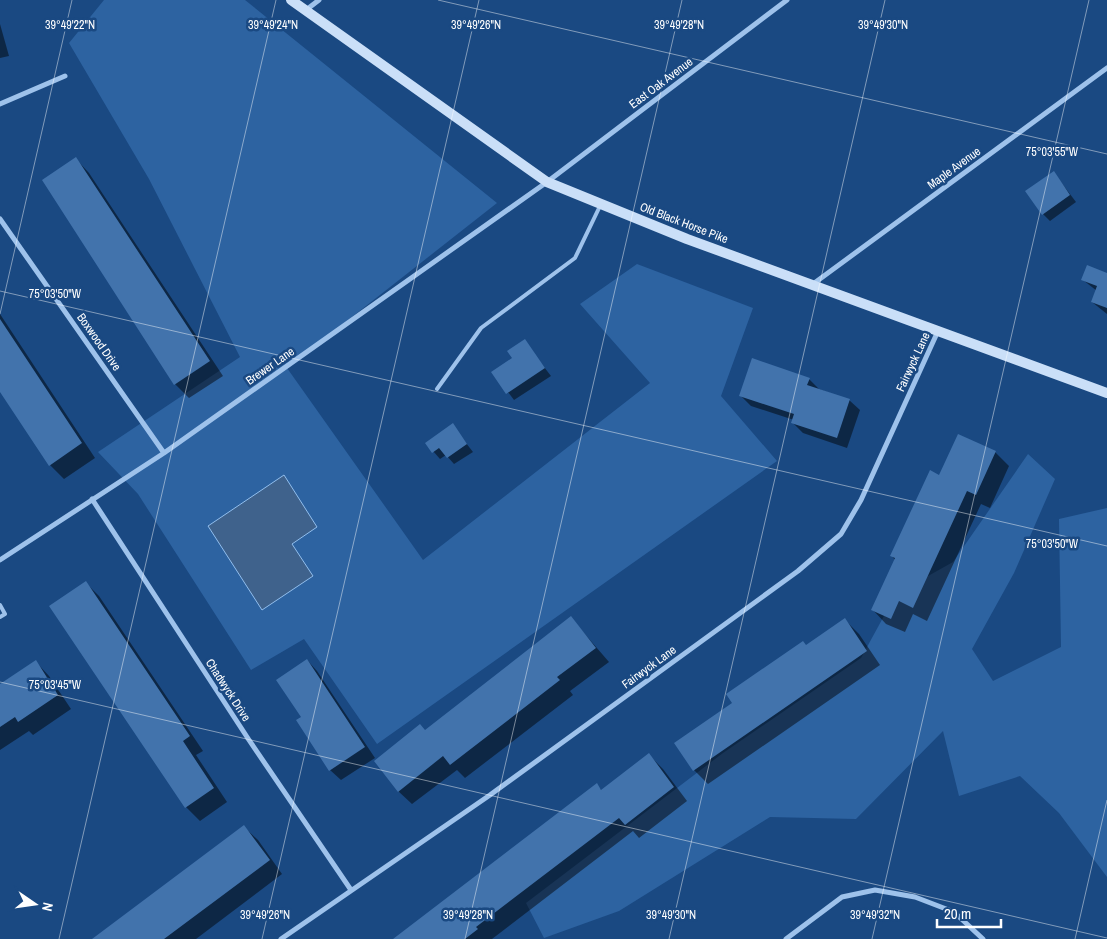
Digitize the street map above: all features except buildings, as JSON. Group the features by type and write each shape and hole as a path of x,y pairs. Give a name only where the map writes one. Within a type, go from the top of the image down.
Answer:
{"street":[{"name":"Old Black Horse Pike","path":"291,0 548,182 687,239 1107,393"},
{"path":"305,10 319,0"},
{"name":"East Oak Avenue","path":"548,182 787,0"},
{"name":"Maple Avenue","path":"813,284 1107,68"},
{"path":"0,104 65,76"},
{"name":"Brewer Lane","path":"0,560 164,453 548,182"},
{"name":"Boxwood Drive","path":"0,219 164,453"},
{"name":"Fairwyck Lane","path":"281,939 506,784 798,571 841,534 861,500 938,331"},
{"name":"Chadwyck Drive","path":"92,499 249,740 351,890"},
{"path":"786,939 842,897 874,890 915,897 954,912 982,939"}],"lane":[{"path":"437,389 481,328 574,258 600,204"},
{"path":"0,605 5,614 0,617"}],"shaded area":[{"path":"104,0 245,0 497,203 287,368 423,560 650,383 580,304 637,264 753,308 721,396 777,461 377,744 304,639 251,670 138,494 98,452 240,357 149,179 69,43"},
{"path":"1028,454 1055,479 1014,573 972,649 993,681 1061,647 1059,519 1107,508 1107,877 1059,813 1020,776 959,796 943,731 856,819 770,817 619,911 544,938 526,903 723,753 861,658 896,594 953,562"},
{"path":"284,475 317,527 292,544 313,576 262,610 208,526"}]}
